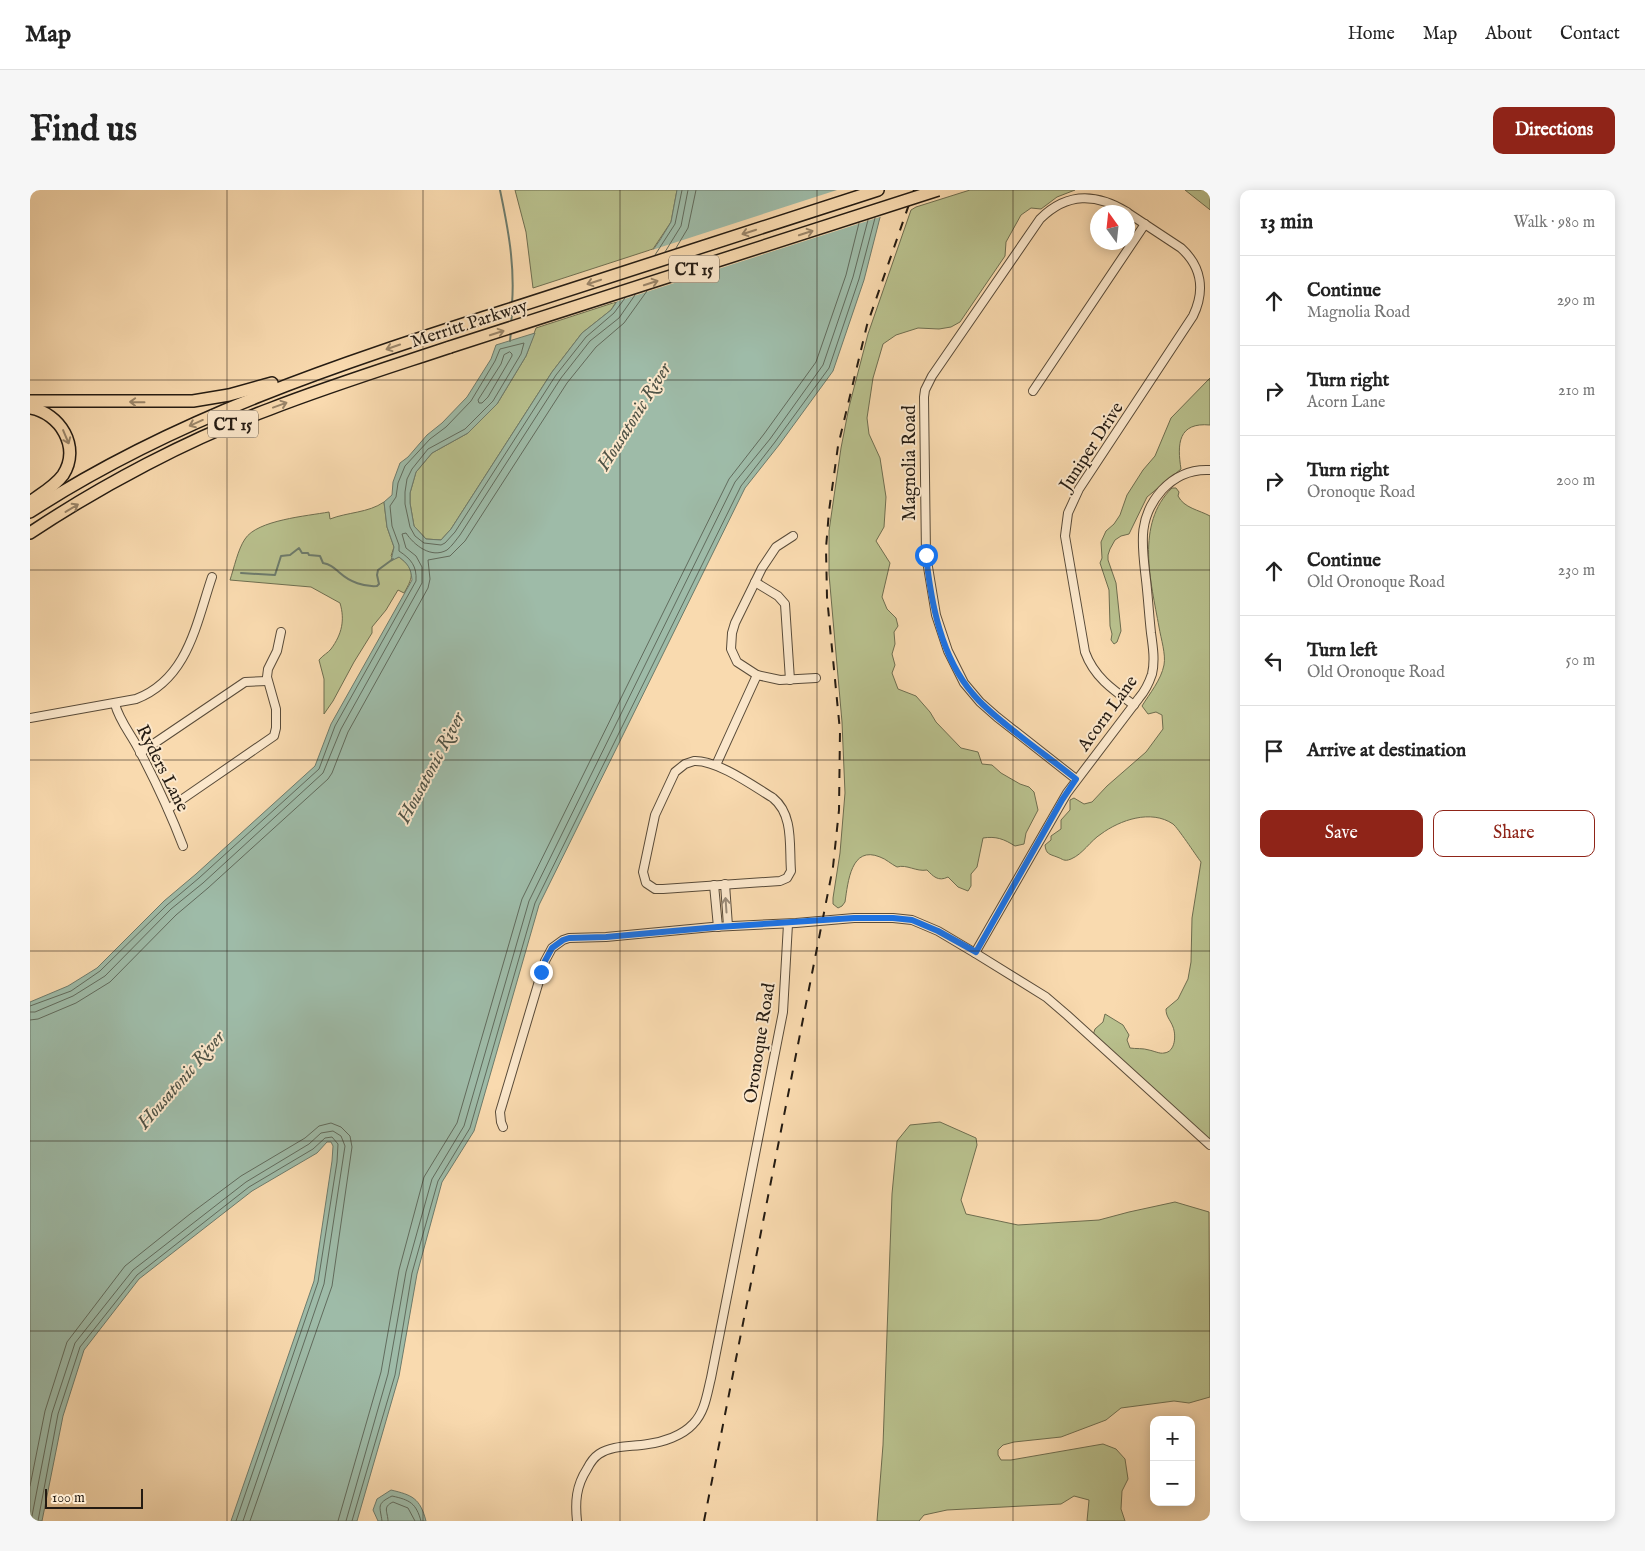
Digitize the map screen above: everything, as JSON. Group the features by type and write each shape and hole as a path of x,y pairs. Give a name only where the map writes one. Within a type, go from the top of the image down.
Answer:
{"highway":[{"name":"Merritt Parkway","path":"30,512 95,473 150,444 264,393 456,326 878,190"},
{"name":"Merritt Parkway","path":"30,533 107,487 188,444 225,427 328,388 938,190"},
{"path":"30,400 193,401 229,395 315,368 338,366"},
{"path":"30,408 46,412 54,418 64,431 70,452 67,467 62,476 30,502"}],"street":[{"name":"Magnolia Road","path":"1076,779 996,717 980,702 964,683 948,651 936,615 926,555 924,397 925,390 932,376 1040,219 1068,201 1090,198 1115,205"},
{"name":"Magnolia Road","path":"1135,218 1145,224"},
{"path":"1033,391 1145,224"},
{"name":"Juniper Drive","path":"1134,705 1106,683 1088,661 1065,536 1068,513 1074,497 1193,316 1199,300 1199,278 1193,261 1181,248 1145,224"},
{"name":"Acorn Lane","path":"976,952 1062,800 1149,683 1153,666 1153,649 1142,551 1142,533 1146,515 1158,495 1170,482 1195,470 1210,470"},
{"path":"793,536 776,547 754,582 734,623 730,649 737,662 757,675 780,680 816,678"},
{"path":"30,718 115,704 146,695 160,686 169,678 189,646 212,577"},
{"path":"754,582 778,596 785,604 790,680"},
{"path":"168,809 274,736 276,731 276,709 267,681 268,670 277,651 281,632"},
{"path":"716,765 757,675"},
{"path":"140,753 245,682 267,681"},
{"name":"Ryders Lane","path":"115,704 117,712 168,809 183,846"},
{"path":"694,761 705,761 716,765 773,798 783,808 788,823 791,871 787,878 725,884 655,889 646,883 642,872 655,815 675,772 685,764 694,761"},
{"path":"725,884 728,926"},
{"path":"714,885 718,927"},
{"path":"503,1127 500,1118 504,1100 523,1040 541,972 552,948 563,940 728,926 788,924 860,918 912,920 938,931 976,952 1046,997 1210,1146"},
{"name":"Oronoque Road","path":"577,1521 577,1492 581,1478 591,1461 598,1454 607,1450 672,1438 683,1432 696,1420 703,1409 711,1378 783,1012 788,924"}],"green space":[{"path":"515,190 677,190 671,222 653,249 533,288 526,232"},
{"path":"970,190 1075,190 1057,197 1041,209 1031,208 1021,215 1006,242 1005,256 960,322 951,327 939,329 918,328 896,335 883,344 873,378 867,418 869,434 880,458 886,497 884,527 876,541 890,563 882,597 887,609 896,618 898,626 894,632 895,644 892,654 895,665 892,673 898,689 916,696 936,722 961,748 978,752 982,764 992,765 1001,773 1029,787 1034,792 1038,810 1026,833 1024,844 1015,846 992,837 983,838 977,867 971,874 971,886 968,891 958,887 948,877 939,879 927,870 904,866 897,867 882,858 870,855 863,856 857,861 850,876 845,902 838,908 833,904 833,898 840,853 845,793 842,722 829,574 829,531 841,448 849,407 868,334 911,210"},
{"path":"1185,190 1210,190 1210,210 1209,209"},
{"path":"616,302 611,310 582,333 552,372 451,529 441,540 426,539 414,526 410,503 410,493 416,472 432,453 468,433 497,404 526,356 536,328"},
{"path":"1210,378 1210,425 1191,427 1186,431 1180,443 1181,469 1147,497 1129,534 1115,540 1110,549 1108,560 1116,583 1121,631 1117,642 1114,644 1111,640 1109,590 1100,563 1102,558 1101,542 1106,531 1120,515 1127,495 1143,470 1155,456 1171,418"},
{"path":"1172,488 1176,488 1179,492 1178,496 1184,503 1210,516 1210,1141 1093,1035 1095,1029 1103,1022 1105,1014 1123,1025 1129,1035 1127,1040 1130,1048 1159,1053 1171,1050 1175,1034 1166,1009 1178,999 1188,979 1191,962 1192,918 1201,862 1173,824 1155,817 1136,818 1117,824 1097,837 1079,854 1069,860 1064,860 1050,854 1047,852 1045,845 1051,840 1051,836 1061,829 1061,820 1070,810 1070,800 1074,798 1084,804 1092,802 1107,786 1146,752 1163,729 1162,715 1156,712 1148,714 1142,706 1158,681 1164,665 1164,651 1152,591 1149,554 1153,519 1160,502"},
{"path":"384,502 387,527 394,547 391,556 394,559 399,557 408,565 411,573 410,582 404,593 398,590 386,610 372,627 372,633 324,714 324,679 319,660 331,649 338,638 342,627 340,603 311,587 230,580 238,553 245,539 260,527 296,517 329,512 330,519 378,506"},
{"path":"940,1122 976,1138 977,1145 961,1200 966,1214 1018,1225 1099,1220 1175,1202 1209,1212 1210,1397 1189,1403 1174,1401 1121,1408 1106,1420 1061,1437 1014,1442 1003,1445 998,1450 1001,1460 1011,1460 1103,1444 1116,1449 1125,1459 1128,1479 1122,1491 1121,1509 1125,1521 1087,1521 1089,1500 1074,1496 1061,1504 947,1510 924,1515 919,1521 877,1521 883,1445 892,1194 897,1141 910,1125"}],"water":[{"name":"Housatonic River","path":"677,190 887,190 864,280 833,371 745,488 539,905 474,1131 442,1182 417,1274 399,1376 357,1521 231,1521 314,1281 332,1161 333,1146 331,1142 327,1142 317,1153 252,1191 139,1279 84,1350 63,1416 42,1521 30,1521 30,1002 68,986 97,968 164,901 315,766 331,724 412,580 407,564 399,557 391,561 394,547 387,527 384,502 392,495 393,482 400,463 467,397 491,359 496,345 535,333 526,356 497,404 468,433 432,453 416,472 410,493 414,526 426,539 441,540 451,529 552,372 582,333 611,310 660,240 671,222"},
{"path":"391,1490 410,1496 418,1502 426,1521 378,1521 373,1510 377,1499"}],"pier":[{"path":"837,190 889,190 883,216 612,303 649,251"}],"waterway":[{"path":"500,190 512,261 512,304"},
{"path":"511,324 512,314"},
{"path":"510,341 511,331"},
{"path":"241,573 275,575 281,556 290,555 299,548 302,553 320,556 323,563 333,567 353,581 362,585 377,586 379,584 378,570 393,559"}],"railway":[{"path":"704,1521 833,867 839,810 840,731 827,597 826,548 838,446 867,325 914,190"}],"route":[{"path":"541,972 552,948 569,938 606,937 854,918 900,918 912,920 938,931 976,952 1066,793 1076,779 996,717 964,683 948,651 936,615 926,555"}]}
